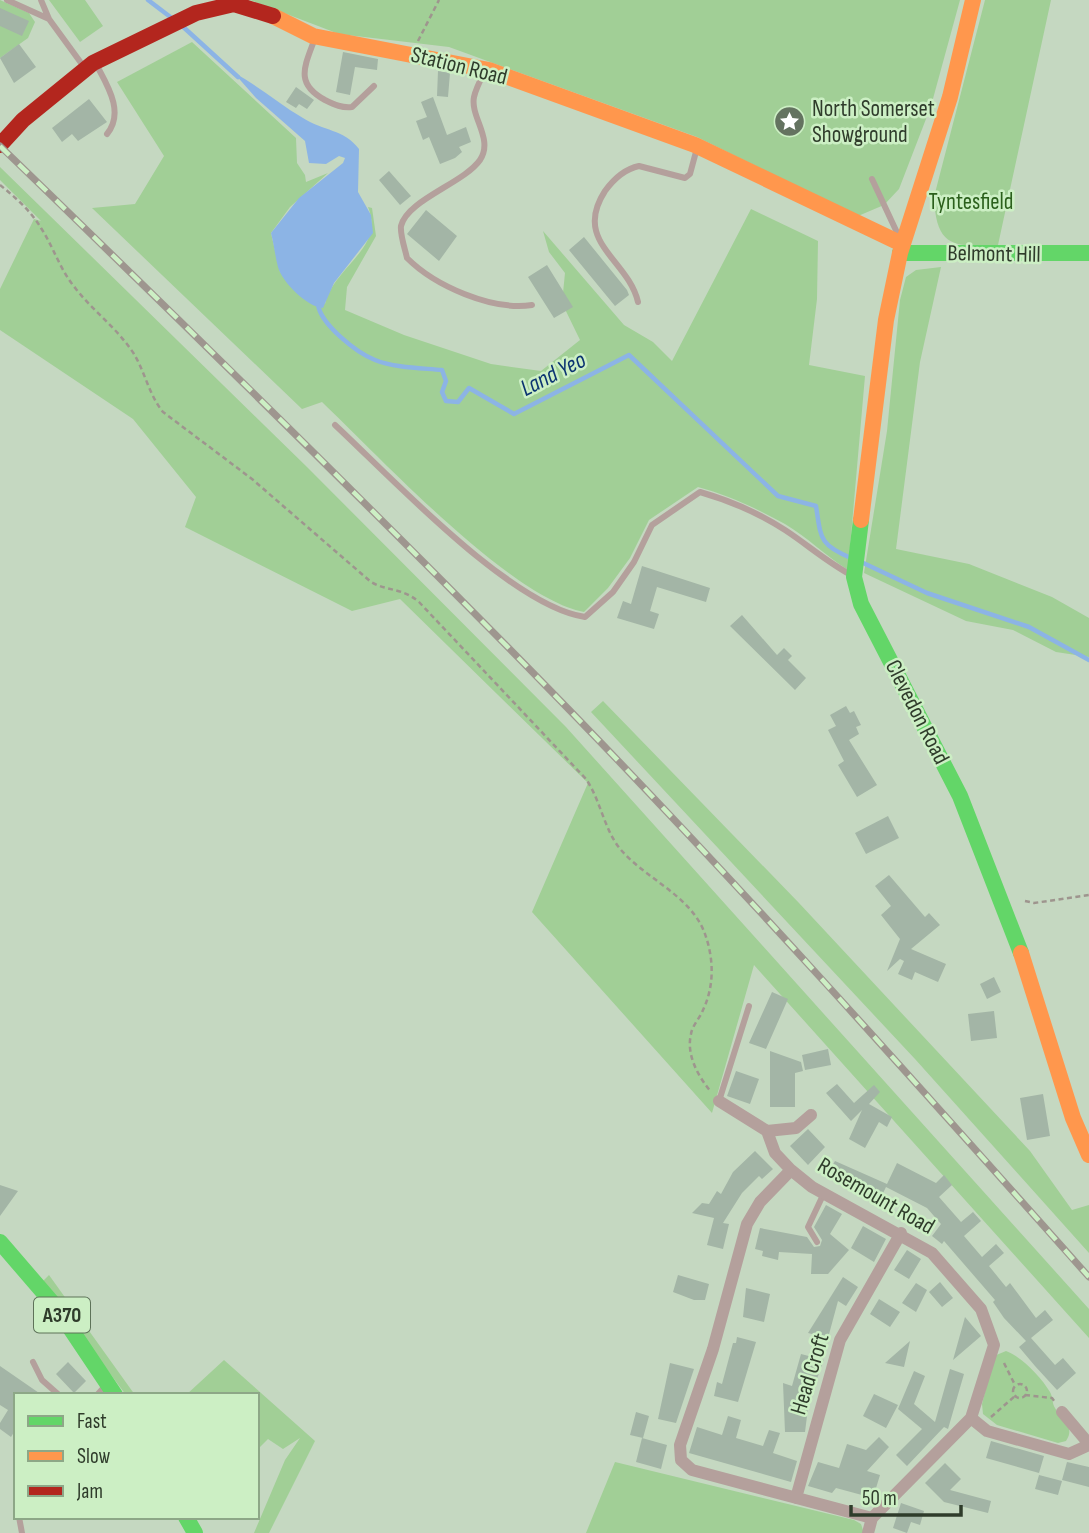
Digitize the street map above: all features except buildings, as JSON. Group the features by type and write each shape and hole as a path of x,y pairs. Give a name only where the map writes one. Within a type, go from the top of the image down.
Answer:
{"main road":[{"name":"Clevedon Road","path":"973,0 950,97 901,249 886,320 854,573 861,604 965,808 1016,936 1073,1118 1089,1155"},
{"name":"Station Road","path":"0,145 23,120 90,65 196,13 234,4 273,16 316,36 412,53 485,70 698,146 901,249"},
{"name":"Belmont Hill","path":"901,249 1089,253"},
{"name":"A370","path":"0,1242 56,1307 106,1391"}],"street":[{"path":"719,1101 767,1131 796,1128 811,1115"},
{"name":"Rosemount Road","path":"767,1131 775,1153 791,1170 824,1193 932,1252 981,1309 994,1345"},
{"name":"Rosemount Road","path":"791,1170 760,1202 747,1224 713,1349 680,1445 681,1460 692,1470 843,1510 871,1528"},
{"name":"Head Croft","path":"796,1498 840,1340 901,1233"},
{"path":"871,1528 976,1422 994,1345"},
{"path":"976,1422 987,1431 1069,1454 1089,1444 1062,1412"}],"lane":[{"path":"6,0 49,19"},
{"path":"41,0 49,19 90,65 114,104 114,121 107,134"},
{"path":"316,36 305,68 306,86 318,96 342,108 362,102 374,86"},
{"path":"485,70 473,98 484,138 483,156 473,170 409,214 401,225 403,238 407,258 438,282 484,300 517,307 532,305"},
{"path":"638,302 631,284 597,236 595,214 601,198 609,186 632,167 639,166 685,178 690,174 698,146"},
{"path":"872,179 901,249"},
{"path":"335,425 479,557 544,604 571,615 585,617 613,592 634,562 652,524 700,492 719,497 784,530 822,560 854,573"},
{"path":"719,1101 749,1006"},
{"path":"817,1242 808,1227 824,1193"},
{"path":"33,1362 42,1380 57,1393"}],"path":[{"path":"412,53 439,0"},
{"path":"0,185 27,210 41,228 60,267 76,290 111,324 133,352 146,375 155,401 163,412 252,479 371,582 381,588 398,588 419,602 586,779 595,792 611,836 622,852 663,884 690,910 705,933 712,957 712,981 704,1008 691,1033 691,1056 701,1079 719,1101"},
{"path":"1032,899 1025,901 1034,903 1089,895"},
{"path":"994,1345 1015,1385"},
{"path":"1015,1385 1025,1386 1026,1395"},
{"path":"1015,1385 1012,1391 1015,1396"},
{"path":"976,1422 1015,1396 1052,1398"}],"green space":[{"path":"0,0 29,13 35,22 28,38 0,58"},
{"path":"49,0 85,0 103,26 80,42"},
{"name":"North Somerset Showground","path":"250,0 960,0 931,106 899,189 884,205 858,216 697,137 449,47 339,34"},
{"name":"Tyntesfield","path":"985,0 1051,0 998,245 970,246 950,241 944,235 939,226 934,197"},
{"path":"192,42 296,138 297,163 306,182 328,173 290,207 271,233 280,272 325,304 330,291 370,235 368,207 372,208 376,236 347,287 345,310 404,335 491,364 541,371 580,340 562,303 565,273 549,252 543,231 624,325 653,342 672,361 751,209 818,241 817,299 809,365 865,376 848,570 785,524 743,503 698,487 649,520 630,558 608,588 584,612 554,601 520,581 484,554 411,489 322,402 302,409 92,208 135,204 164,156 117,82"},
{"path":"0,167 307,467 566,727 1089,1309 1089,1338 754,965 712,1113 532,912 588,783 400,599 352,611 185,527 196,497 133,419 0,330 0,289 34,219 41,221 0,180"},
{"path":"941,267 920,362 896,549 969,564 1052,597 1089,618 1089,657 1056,652 1013,630 966,621 864,573 887,431 900,300 906,277 916,270"},
{"path":"603,701 799,903 1030,1151 1072,1210 1089,1205 1089,1253 915,1059 591,712"},
{"path":"49,1275 134,1393 125,1393 42,1282"},
{"path":"1006,1351 1025,1363 1046,1386 1054,1406 1068,1427 1069,1436 1066,1441 1058,1443 997,1425 983,1414 982,1404 994,1356"},
{"path":"224,1360 315,1441 269,1533 254,1533 285,1460 300,1438 283,1449 268,1439 259,1448 259,1393 188,1393"},
{"path":"615,1462 854,1520 861,1524 864,1533 586,1533"}],"water":[{"path":"234,73 303,118 347,138 359,149 358,192 371,215 373,233 334,283 323,308 303,299 284,280 278,267 271,233 299,198 343,163 345,158 339,156 326,164 309,163 305,141 256,98"}],"waterway":[{"name":"Land Yeo","path":"148,0 173,19"},
{"name":"Land Yeo","path":"180,24 238,77"},
{"name":"Land Yeo","path":"318,304 320,312 332,329 367,356 391,365 442,370 446,381 442,392 446,401 458,402 469,388 514,414 629,355 778,496 816,506 823,539 833,549 851,558"},
{"name":"Land Yeo","path":"859,561 927,593 1029,627 1089,660"}],"railway":[{"path":"0,146 342,480 614,756 820,978 1089,1277"}],"traffic: fast":[{"path":"900,253 1089,253"},
{"path":"861,520 854,577 861,604 960,796 1021,953"},
{"path":"0,1242 56,1307 114,1393"},
{"path":"187,1519 195,1533"}],"traffic: slow":[{"path":"861,520 886,320 900,253 950,97 973,0"},
{"path":"273,16 313,36 489,70 695,145 902,244"},
{"path":"1021,953 1073,1118 1089,1155"}],"traffic: jam":[{"path":"0,145 23,120 93,63 196,13 234,4 273,16"}],"place":[{"name":"North Somerset Showground","path":"789,122"}]}
